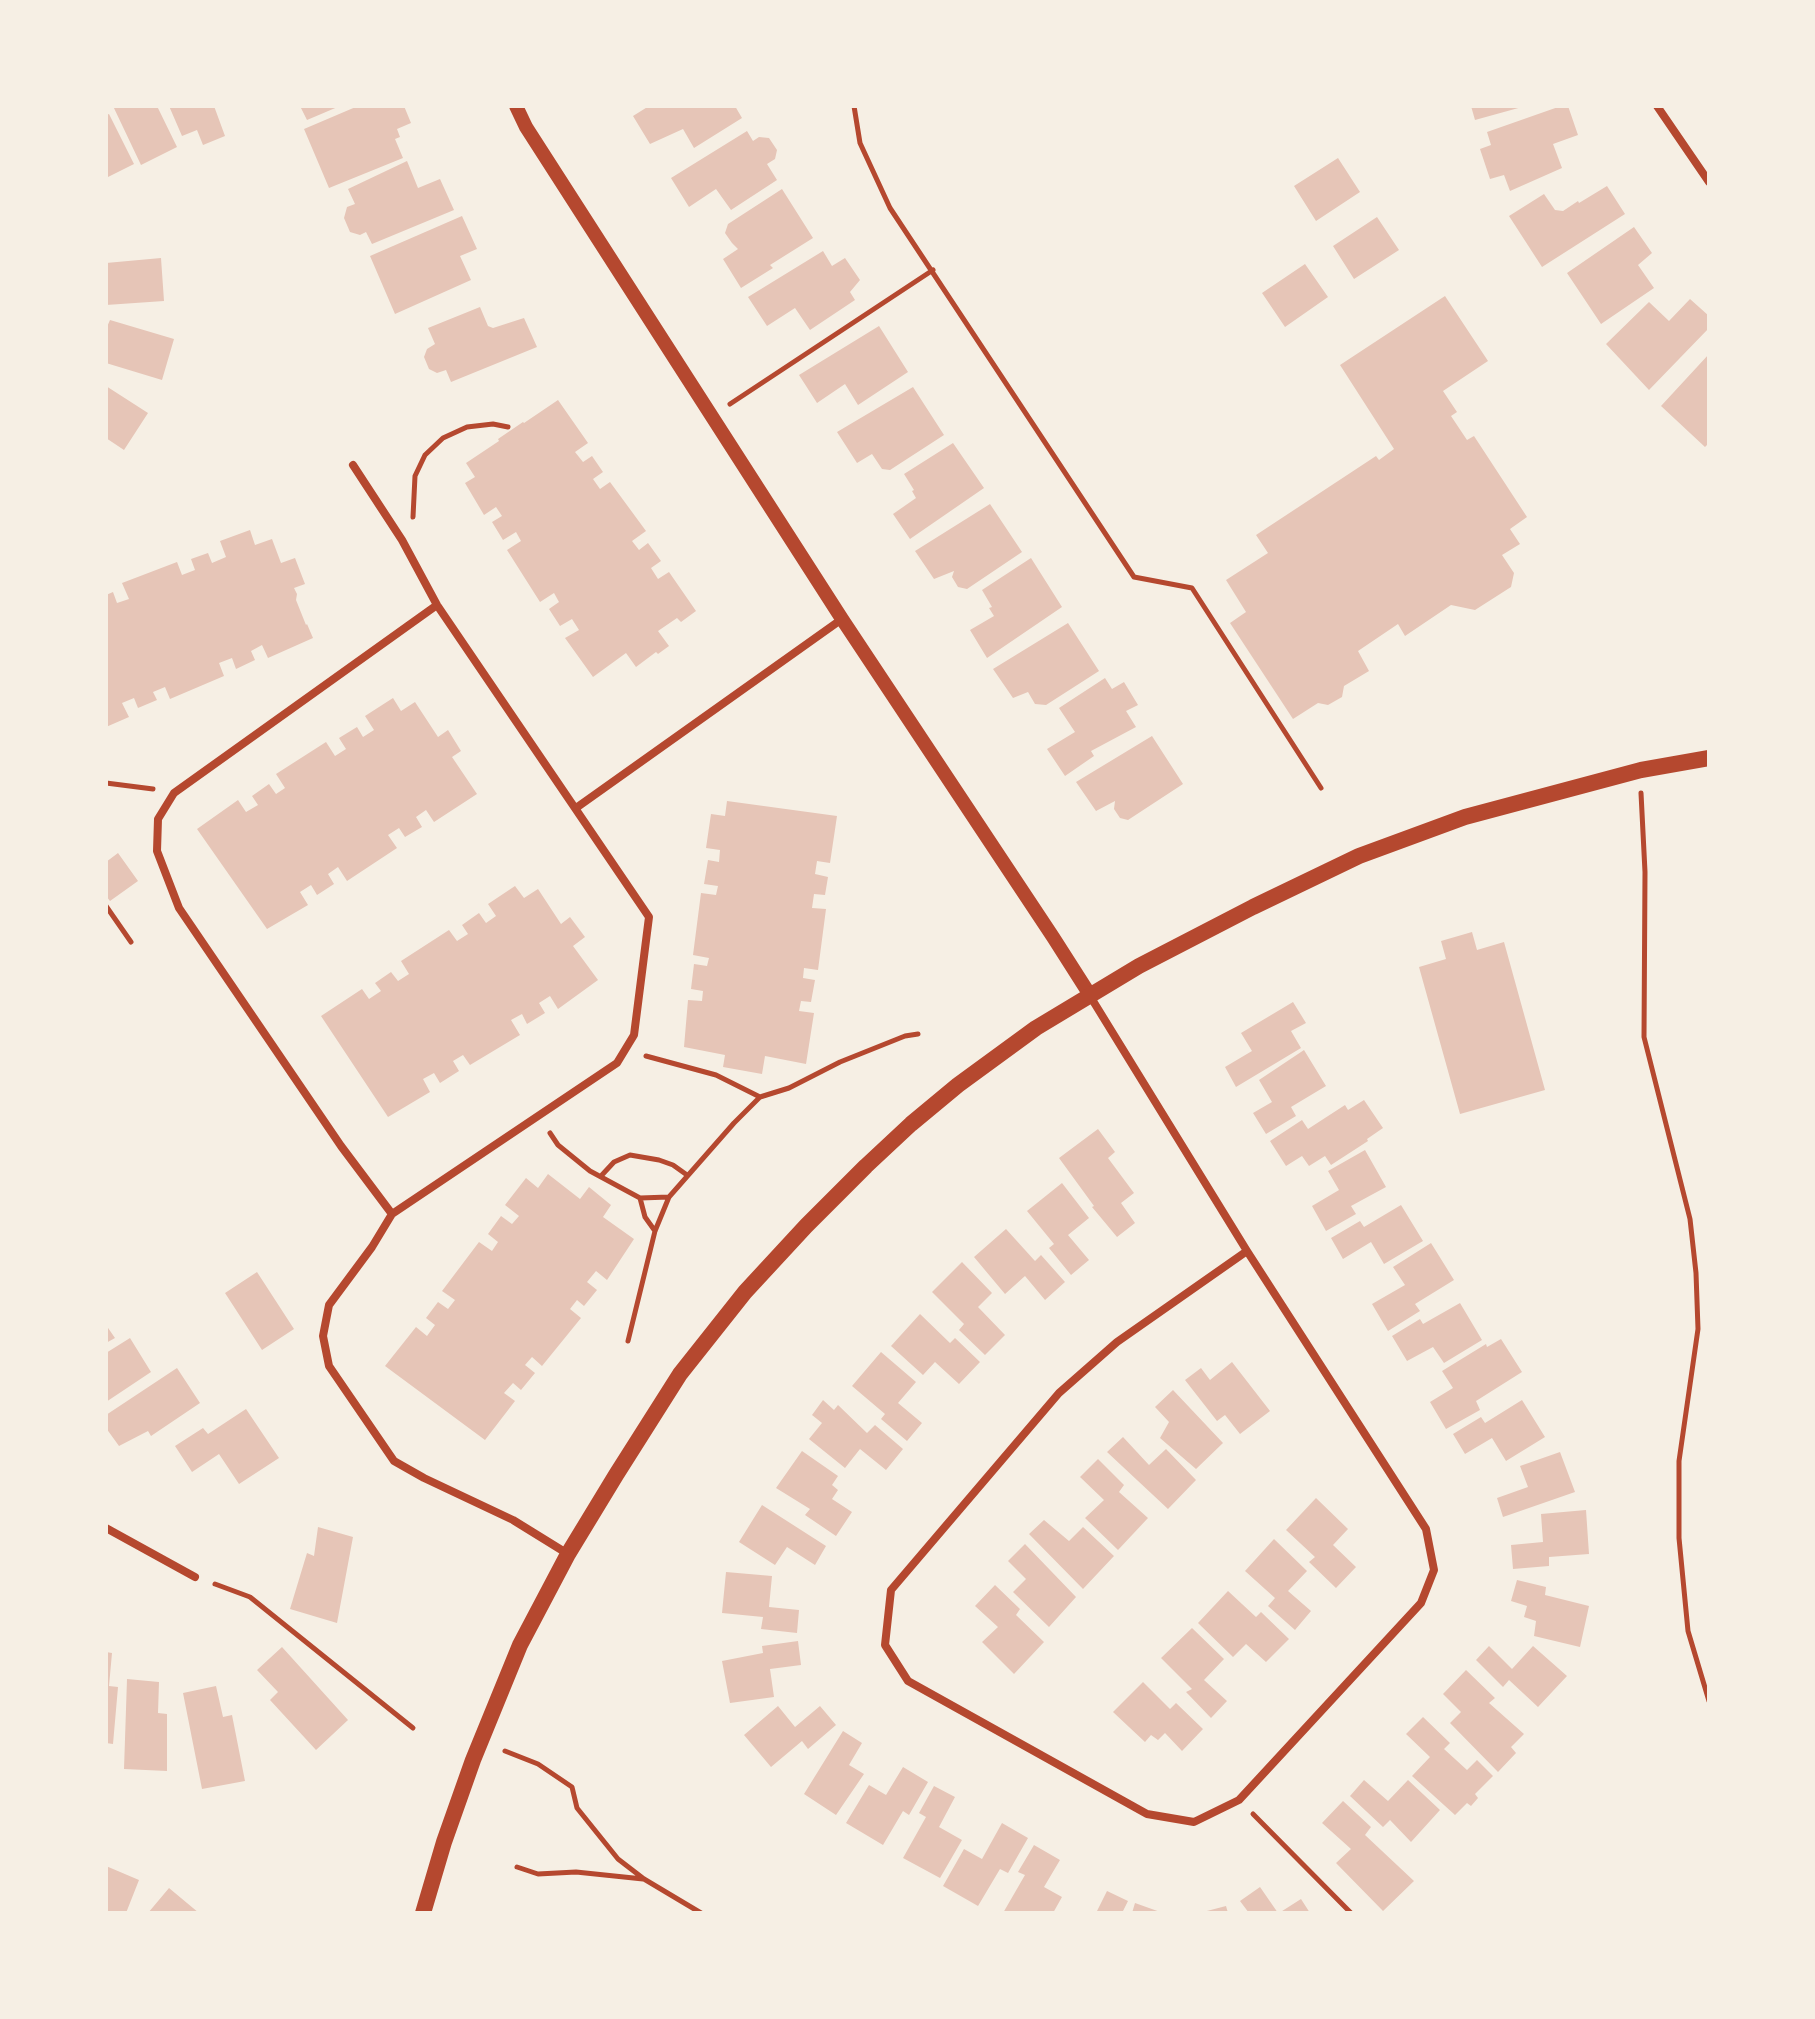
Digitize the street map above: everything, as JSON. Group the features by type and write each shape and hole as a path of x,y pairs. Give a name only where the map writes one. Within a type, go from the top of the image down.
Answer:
{"main road":[{"path":"423,1913 444,1842 480,1742 520,1645 568,1554 616,1475 680,1374 745,1292 806,1226 911,1124 1036,1028 1090,995 1227,920 1359,856 1465,817 1641,770 1709,758"}],"street":[{"path":"516,106 526,127 842,619 1090,995 1247,1251 1426,1529 1434,1570 1421,1603 1239,1800 1194,1822 1147,1814 908,1681 885,1645 891,1590 1059,1393 1117,1342 1247,1251"},
{"path":"1657,106 1709,182"},
{"path":"353,465 402,540 437,605 649,917 634,1035 617,1063 392,1214 329,1305 323,1336 329,1366 394,1461 513,1520 568,1554"},
{"path":"392,1214 341,1146 179,908 157,851 158,819 174,793 437,605"},
{"path":"576,808 842,619"},
{"path":"106,1528 195,1577"}],"path":[{"path":"854,106 860,143 890,208 1134,577 1192,588 1321,788"},
{"path":"711,416 933,270"},
{"path":"402,540 413,517 415,476 425,455 443,438 467,427 493,424 508,427"},
{"path":"1641,770 1645,872 1644,1037 1690,1219 1696,1273 1698,1329 1679,1461 1679,1538 1688,1631 1709,1701"},
{"path":"106,783 174,793"},
{"path":"106,906 131,942"},
{"path":"628,1341 655,1231 669,1197 734,1123 760,1097 789,1088 840,1062 905,1036 918,1034"},
{"path":"626,1051 716,1075 760,1097"},
{"path":"538,1116 558,1145 590,1171 640,1198 669,1197"},
{"path":"601,1176 614,1162 630,1155 659,1160 687,1175"},
{"path":"640,1198 645,1217 655,1231"},
{"path":"195,1577 250,1597 413,1728"},
{"path":"480,1742 538,1764 572,1787 577,1808 618,1859 644,1879 701,1913"},
{"path":"1239,1800 1351,1913"},
{"path":"517,1867 538,1874 576,1872 644,1879"}],"building":[{"path":"113,106 157,106 177,147 141,165"},
{"path":"169,106 214,106 225,136 203,145 197,130 182,136"},
{"path":"300,106 340,106 307,120"},
{"path":"358,106 404,106 411,123 397,129 400,137 395,139 403,158 329,188 304,129"},
{"path":"649,106 735,106 742,118 694,148 683,129 650,144 633,116"},
{"path":"1471,106 1522,106 1522,107 1475,120"},
{"path":"1568,106 1578,135 1553,144 1562,168 1510,191 1504,175 1490,179 1480,149 1491,145 1487,132"},
{"path":"109,114 134,164 106,178 106,115"},
{"path":"747,131 753,141 759,137 769,138 777,150 775,159 767,164 777,180 731,210 716,189 689,207 671,178"},
{"path":"1338,158 1360,192 1316,221 1294,186"},
{"path":"407,161 418,188 440,179 454,210 372,244 366,232 360,235 350,232 344,218 347,207 355,204 348,189"},
{"path":"1607,186 1625,214 1542,267 1509,216 1544,194 1555,210 1563,211"},
{"path":"782,189 813,238 741,288 723,259 738,249 725,233 728,224"},
{"path":"462,216 477,249 460,256 471,280 395,314 370,256"},
{"path":"1377,217 1399,250 1354,279 1333,246"},
{"path":"1634,227 1652,253 1638,265 1654,288 1601,324 1567,273"},
{"path":"823,251 832,266 845,258 860,280 850,292 855,300 810,330 795,308 767,326 748,297"},
{"path":"161,258 164,301 106,305 106,263"},
{"path":"1305,264 1328,297 1285,327 1262,293"},
{"path":"1445,296 1488,361 1443,391 1457,412 1451,416 1467,440 1474,436 1527,517 1510,529 1520,544 1502,555 1514,573 1511,587 1475,610 1451,605 1405,636 1398,624 1358,651 1369,671 1344,686 1342,697 1328,705 1318,703 1293,719 1230,623 1246,612 1226,580 1268,553 1256,535 1376,456 1379,460 1394,449 1340,365"},
{"path":"1690,299 1709,316 1709,328 1649,390 1606,344 1649,302 1669,321"},
{"path":"480,307 488,326 493,328 524,318 537,347 451,382 446,370 437,373 429,369 424,357 427,349 435,344 428,328"},
{"path":"110,320 174,339 162,380 106,363 106,329"},
{"path":"879,326 908,372 858,405 845,384 817,403 799,375"},
{"path":"1709,354 1709,443 1705,447 1661,406"},
{"path":"106,386 148,413 124,450 106,438"},
{"path":"913,387 944,435 890,470 882,469 872,454 857,463 837,432"},
{"path":"558,400 588,443 575,452 583,462 592,456 603,472 593,479 600,489 610,482 646,531 632,541 639,550 648,543 661,561 651,568 658,579 669,572 696,611 681,622 677,618 658,631 669,646 658,654 656,652 636,667 626,653 593,677 565,638 579,630 572,619 560,626 549,609 559,602 554,593 540,602 507,550 521,541 516,532 503,540 492,522 502,516 496,507 484,515 465,483 475,477 466,463"},
{"path":"953,443 984,488 910,539 893,514 916,498 904,474"},
{"path":"990,504 1022,552 967,589 958,587 952,577 954,571 934,579 915,551"},
{"path":"250,530 255,545 272,539 281,563 295,558 305,584 294,588 296,600 313,638 268,658 262,645 251,651 255,660 236,669 232,658 219,663 224,676 170,699 165,687 153,692 157,700 138,708 134,698 122,703 129,717 106,727 106,595 113,592 117,603 129,599 122,583 177,562 182,575 195,570 191,559 208,553 212,563 226,557 220,541"},
{"path":"1031,558 1062,607 987,658 970,630 994,616 982,590"},
{"path":"1068,623 1099,671 1046,705 1035,704 1028,692 1013,698 993,669"},
{"path":"1105,678 1112,689 1124,682 1138,705 1126,711 1136,727 1091,751 1094,756 1065,776 1047,749 1075,732 1059,708"},
{"path":"393,698 401,711 415,702 438,737 448,730 461,751 452,757 477,794 434,822 426,810 416,817 422,827 405,837 399,828 388,835 397,848 347,881 338,867 328,874 334,884 317,895 311,885 300,892 308,905 267,929 197,829 238,800 246,812 258,805 252,796 269,784 276,794 285,788 276,774 326,742 335,756 346,749 339,738 357,727 363,737 374,730 365,716"},
{"path":"1152,736 1183,784 1128,820 1120,818 1114,809 1115,801 1096,811 1076,782"},
{"path":"727,801 837,816 830,863 817,861 815,874 828,877 825,895 814,894 812,908 826,909 818,970 804,968 803,978 815,980 811,1002 801,1001 799,1011 814,1013 806,1064 765,1056 762,1074 723,1067 725,1055 684,1047 688,1000 702,1001 703,991 691,989 694,964 707,966 709,958 693,955 701,893 716,895 718,886 704,884 708,860 719,862 720,850 706,848 711,814 725,816"},
{"path":"118,853 138,881 110,901 106,896 106,862"},
{"path":"515,886 524,898 538,889 561,924 570,917 585,937 573,946 598,980 558,1009 550,996 539,1003 545,1013 527,1024 522,1014 511,1020 520,1035 470,1065 463,1055 453,1061 459,1071 440,1083 434,1073 423,1079 430,1092 388,1117 321,1016 362,989 369,999 381,991 375,983 391,972 398,981 409,974 401,961 449,930 457,941 468,934 462,925 479,913 486,923 496,916 488,904"},
{"path":"1472,932 1477,950 1504,942 1545,1090 1460,1114 1419,967 1446,959 1441,941"},
{"path":"1293,1002 1306,1023 1291,1031 1301,1048 1236,1087 1225,1067 1252,1051 1241,1033"},
{"path":"1304,1050 1326,1086 1291,1107 1296,1116 1266,1134 1253,1113 1272,1102 1259,1080"},
{"path":"1364,1100 1383,1128 1331,1165 1325,1156 1309,1166 1302,1156 1286,1166 1270,1141 1302,1120 1308,1129 1345,1105 1348,1110"},
{"path":"1098,1129 1115,1152 1108,1158 1134,1193 1121,1203 1135,1223 1117,1237 1059,1158"},
{"path":"1365,1150 1386,1187 1351,1206 1356,1214 1326,1231 1312,1206 1339,1190 1328,1171"},
{"path":"548,1174 580,1199 589,1187 611,1205 603,1217 634,1239 607,1280 596,1271 587,1282 597,1290 584,1306 577,1300 570,1309 581,1318 542,1366 532,1357 525,1365 535,1373 521,1390 513,1383 504,1393 515,1401 485,1440 385,1366 416,1327 427,1336 435,1325 426,1318 438,1302 448,1309 455,1300 442,1291 479,1242 492,1251 498,1242 488,1234 501,1216 512,1224 519,1216 505,1205 526,1178 538,1188"},
{"path":"1062,1183 1089,1218 1068,1235 1089,1260 1071,1275 1049,1248 1054,1244 1027,1211"},
{"path":"1401,1205 1423,1241 1384,1264 1371,1242 1343,1259 1331,1238 1360,1221 1364,1227"},
{"path":"1006,1229 1035,1261 1041,1255 1065,1282 1045,1300 1025,1276 1005,1294 974,1257"},
{"path":"1431,1243 1454,1280 1415,1304 1420,1311 1388,1331 1372,1304 1405,1285 1393,1267"},
{"path":"962,1262 992,1293 978,1307 1005,1335 985,1355 959,1330 964,1324 932,1292"},
{"path":"257,1272 294,1329 262,1350 225,1293"},
{"path":"1460,1303 1482,1340 1444,1363 1433,1347 1407,1361 1392,1336 1420,1319 1423,1324"},
{"path":"920,1314 950,1343 955,1338 980,1362 959,1384 935,1362 923,1375 891,1346"},
{"path":"106,1325 115,1338 106,1343"},
{"path":"130,1338 151,1372 106,1402 106,1353"},
{"path":"1501,1339 1522,1372 1476,1401 1480,1410 1446,1429 1430,1402 1453,1388 1442,1371 1486,1344 1487,1347"},
{"path":"881,1352 916,1382 898,1403 922,1423 907,1441 881,1419 885,1414 852,1386"},
{"path":"1232,1362 1270,1411 1240,1434 1225,1415 1217,1421 1185,1380 1201,1368 1210,1380"},
{"path":"177,1368 200,1403 151,1436 148,1431 119,1446 106,1428 106,1415"},
{"path":"1173,1390 1223,1443 1196,1469 1160,1438 1169,1422 1155,1407"},
{"path":"823,1400 834,1410 838,1405 867,1433 875,1425 903,1449 886,1470 860,1449 845,1468 809,1439 822,1423 812,1415"},
{"path":"1522,1400 1545,1437 1506,1461 1492,1438 1465,1454 1453,1434 1481,1417 1485,1423"},
{"path":"246,1409 279,1458 239,1484 219,1454 192,1472 175,1446 203,1428 208,1434"},
{"path":"1123,1437 1149,1465 1166,1449 1196,1480 1168,1509 1107,1452"},
{"path":"802,1451 838,1476 832,1485 838,1490 832,1499 852,1512 836,1536 805,1515 810,1509 776,1488"},
{"path":"1560,1452 1575,1492 1503,1517 1497,1498 1528,1487 1520,1466"},
{"path":"1098,1459 1124,1485 1119,1492 1148,1518 1118,1550 1085,1518 1104,1500 1080,1477"},
{"path":"1316,1498 1348,1529 1333,1545 1356,1567 1336,1588 1309,1562 1315,1557 1286,1530"},
{"path":"762,1505 826,1546 815,1565 787,1547 775,1565 739,1542"},
{"path":"1586,1510 1589,1554 1549,1557 1549,1566 1513,1569 1511,1545 1543,1542 1541,1514"},
{"path":"1044,1520 1069,1541 1083,1527 1114,1556 1083,1589 1029,1534"},
{"path":"318,1527 353,1537 337,1623 290,1609 307,1553 314,1556"},
{"path":"1274,1539 1307,1571 1288,1591 1311,1611 1295,1630 1268,1606 1275,1598 1245,1571"},
{"path":"1025,1544 1076,1597 1049,1627 1013,1592 1026,1579 1008,1561"},
{"path":"726,1572 772,1576 769,1607 799,1610 797,1633 761,1629 763,1617 722,1613"},
{"path":"1517,1580 1546,1587 1545,1595 1589,1606 1580,1647 1534,1636 1536,1621 1524,1617 1527,1606 1511,1601"},
{"path":"995,1585 1020,1609 1016,1615 1044,1642 1014,1674 982,1642 998,1627 975,1606"},
{"path":"1228,1591 1256,1617 1261,1612 1289,1639 1266,1662 1246,1644 1233,1657 1198,1623"},
{"path":"1192,1628 1224,1659 1204,1680 1227,1701 1211,1718 1186,1692 1192,1689 1161,1658"},
{"path":"798,1641 801,1665 770,1669 774,1697 730,1703 722,1661 763,1653 762,1646"},
{"path":"1489,1646 1512,1669 1533,1646 1567,1676 1538,1707 1509,1680 1503,1687 1476,1660"},
{"path":"282,1647 348,1720 316,1750 270,1700 278,1692 257,1670"},
{"path":"106,1652 112,1653 109,1686 118,1687 113,1744 106,1743"},
{"path":"1466,1670 1495,1698 1489,1703 1524,1734 1511,1747 1516,1753 1498,1772 1450,1723 1461,1712 1443,1694"},
{"path":"127,1679 159,1682 158,1713 167,1714 167,1771 124,1769"},
{"path":"1143,1682 1170,1709 1176,1703 1203,1729 1182,1751 1165,1733 1158,1740 1151,1735 1145,1742 1113,1712"},
{"path":"216,1686 223,1717 232,1715 245,1781 202,1789 183,1693"},
{"path":"778,1706 795,1727 820,1706 836,1725 808,1749 802,1741 771,1767 744,1735"},
{"path":"1423,1717 1450,1743 1444,1749 1467,1770 1477,1760 1493,1776 1475,1794 1478,1798 1471,1806 1467,1803 1455,1815 1412,1776 1430,1757 1406,1734"},
{"path":"843,1731 862,1743 849,1765 864,1774 836,1815 804,1794"},
{"path":"903,1767 928,1782 909,1815 903,1811 883,1845 846,1823 869,1785 886,1795"},
{"path":"1364,1780 1388,1801 1408,1780 1440,1810 1411,1842 1390,1820 1383,1827 1350,1796"},
{"path":"934,1786 955,1797 939,1827 962,1840 940,1878 903,1858 926,1817 919,1813"},
{"path":"1343,1801 1371,1827 1365,1835 1414,1881 1383,1911 1336,1863 1351,1849 1322,1823"},
{"path":"1002,1823 1028,1838 1008,1873 1000,1869 978,1906 943,1886 964,1849 982,1859"},
{"path":"1034,1845 1060,1860 1044,1887 1062,1897 1053,1913 1003,1913 1025,1875 1018,1872"},
{"path":"106,1866 139,1880 126,1913 106,1913"},
{"path":"1260,1887 1278,1913 1249,1913 1240,1901"},
{"path":"169,1888 199,1913 148,1913"},
{"path":"1107,1891 1128,1901 1122,1913 1096,1913"},
{"path":"1301,1899 1310,1913 1279,1913"},
{"path":"1135,1903 1163,1913 1132,1913"},
{"path":"1226,1906 1228,1913 1203,1913 1203,1912"}]}
